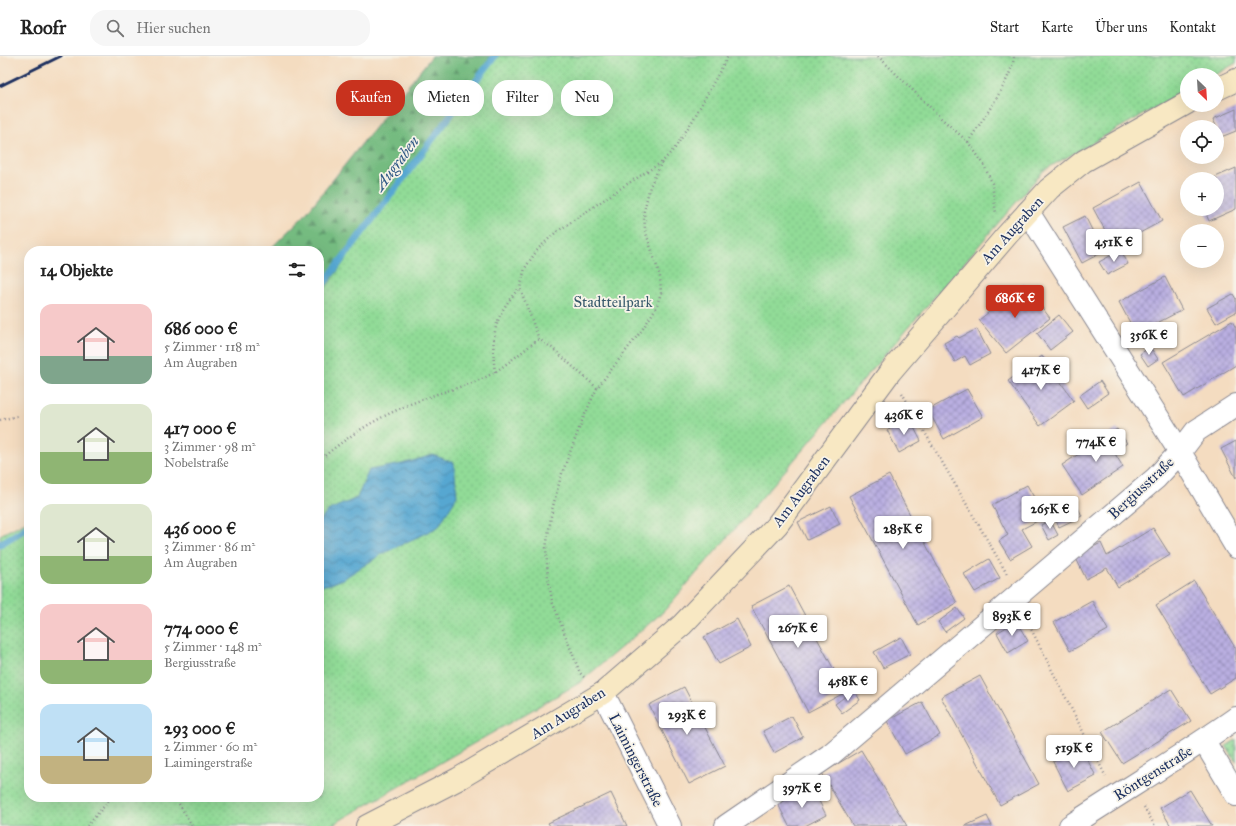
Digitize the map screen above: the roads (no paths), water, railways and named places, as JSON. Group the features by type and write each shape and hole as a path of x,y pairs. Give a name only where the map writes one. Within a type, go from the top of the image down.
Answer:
{"street":[{"path":"1224,86 1236,80"},
{"name":"Am Augraben","path":"367,826 458,779 603,693 682,625 777,525 890,372 1007,235 1050,189 1084,161 1180,106"},
{"path":"1028,212 1180,452 1236,547"},
{"name":"Bergiusstraße","path":"726,826 830,756 1156,478 1180,452 1196,431 1236,405"},
{"name":"Laimingerstraße","path":"603,693 670,826"},
{"name":"Röntgenstraße","path":"1070,826 1204,741 1236,718"},
{"path":"1204,741 1236,795"}],"water":[{"path":"433,455 454,463 457,496 438,527 382,554 343,579 324,585 324,516 329,510 357,498 369,470 402,464"}],"waterway":[{"name":"Augraben","path":"324,283 495,56"},
{"name":"Augraben","path":"0,544 24,529"}],"railway":[{"path":"0,86 61,56"}],"park label":[{"name":"Stadtteilpark","path":"613,302"}]}
